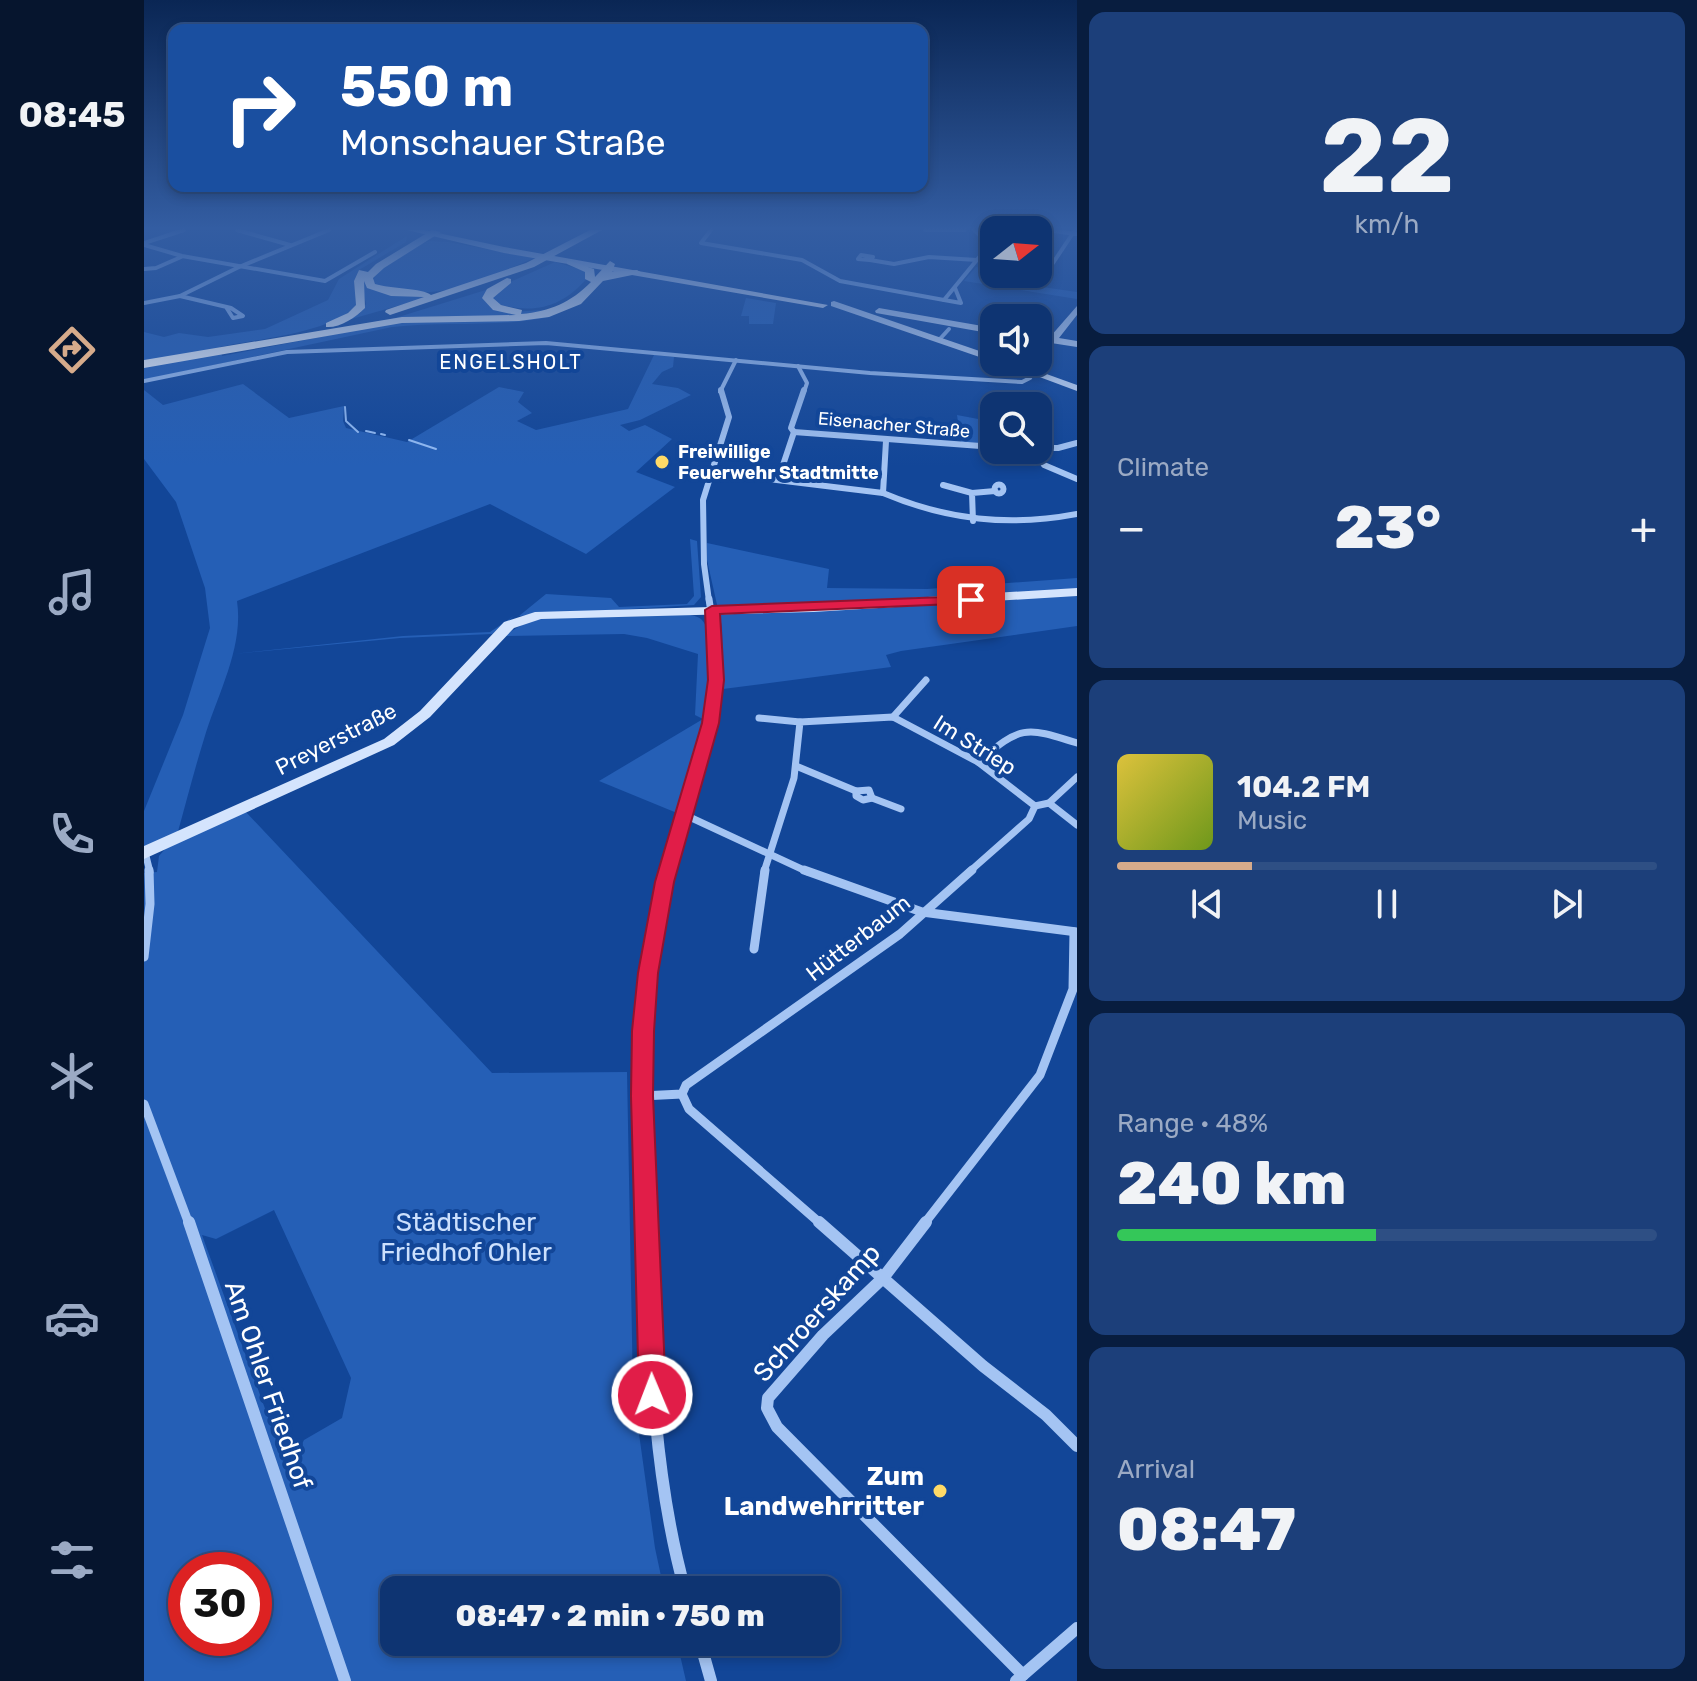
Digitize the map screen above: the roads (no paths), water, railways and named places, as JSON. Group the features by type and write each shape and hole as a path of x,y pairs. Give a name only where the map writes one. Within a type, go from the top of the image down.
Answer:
{"highway":[{"path":"301,334 358,308"},
{"path":"144,362 301,334 405,308"},
{"path":"324,333 417,308"},
{"path":"499,308 512,311 550,308"},
{"path":"144,362 412,319 539,316 562,308"}],"main road":[{"path":"839,308 865,314"},
{"path":"848,308 969,326"},
{"path":"861,308 980,328"},
{"path":"852,309 980,354"},
{"path":"1077,309 1053,340 1077,344"},
{"path":"1044,376 1077,388"},
{"path":"712,610 903,604 1077,592"},
{"name":"Preyerstraße","path":"145,852 389,742 413,726 491,642 518,620 540,615 712,610"}],"street":[{"path":"939,340 949,329"},
{"path":"144,381 268,354 359,347 567,343 1015,383 1031,376"},
{"path":"681,1576 652,1395 642,1096 648,973 664,882 710,723 716,680 702,522 710,472 726,434 729,417 720,392 736,360"},
{"path":"794,432 791,428 807,383 798,366"},
{"name":"Eisenacher Straße","path":"778,480 794,432 980,446"},
{"path":"883,493 886,441"},
{"path":"1052,448 1077,443"},
{"path":"1044,464 1077,479"},
{"path":"710,472 883,493 911,505 973,521 1034,522 1077,514"},
{"path":"943,485 972,493 995,491"},
{"path":"972,493 973,521"},
{"name":"Im Striep","path":"926,680 893,717 978,762 1035,806"},
{"path":"759,718 800,722 893,717"},
{"path":"754,949 765,869 786,811 796,766 800,722"},
{"path":"978,762 1020,729 1035,729 1077,743"},
{"path":"796,766 856,791 856,796 863,800 872,798 901,809"},
{"path":"1035,806 1049,803 1077,777"},
{"path":"1049,803 1077,825"},
{"name":"Hütterbaum","path":"682,1094 686,1085 900,934 1029,819 1035,806"},
{"path":"683,814 864,894 922,912 1076,932"},
{"path":"144,957 151,890 150,866 145,852"},
{"name":"Schroerskamp","path":"1020,1678 777,1427 767,1408 768,1398 823,1335 883,1278 1040,1075 1073,989 1076,932"},
{"path":"642,1096 682,1094 689,1109 983,1366 1046,1415 1077,1446"},
{"name":"Am Ohler Friedhof","path":"144,1104 207,1271 345,1681"},
{"path":"1020,1678 1077,1628"},
{"path":"704,1656 711,1681"}],"waterway":[{"path":"345,407 346,421 358,432"},
{"path":"366,431 375,433"},
{"path":"381,434 385,435"},
{"path":"409,440 436,449"}],"place":[{"name":"Freiwillige Feuerwehr Stadtmitte","path":"662,462"},
{"name":"Zum Landwehrritter","path":"940,1491"}],"district":[{"name":"ENGELSHOLT","path":"511,362"}],"park label":[{"name":"Städtischer Friedhof Ohler","path":"466,1237"}]}
